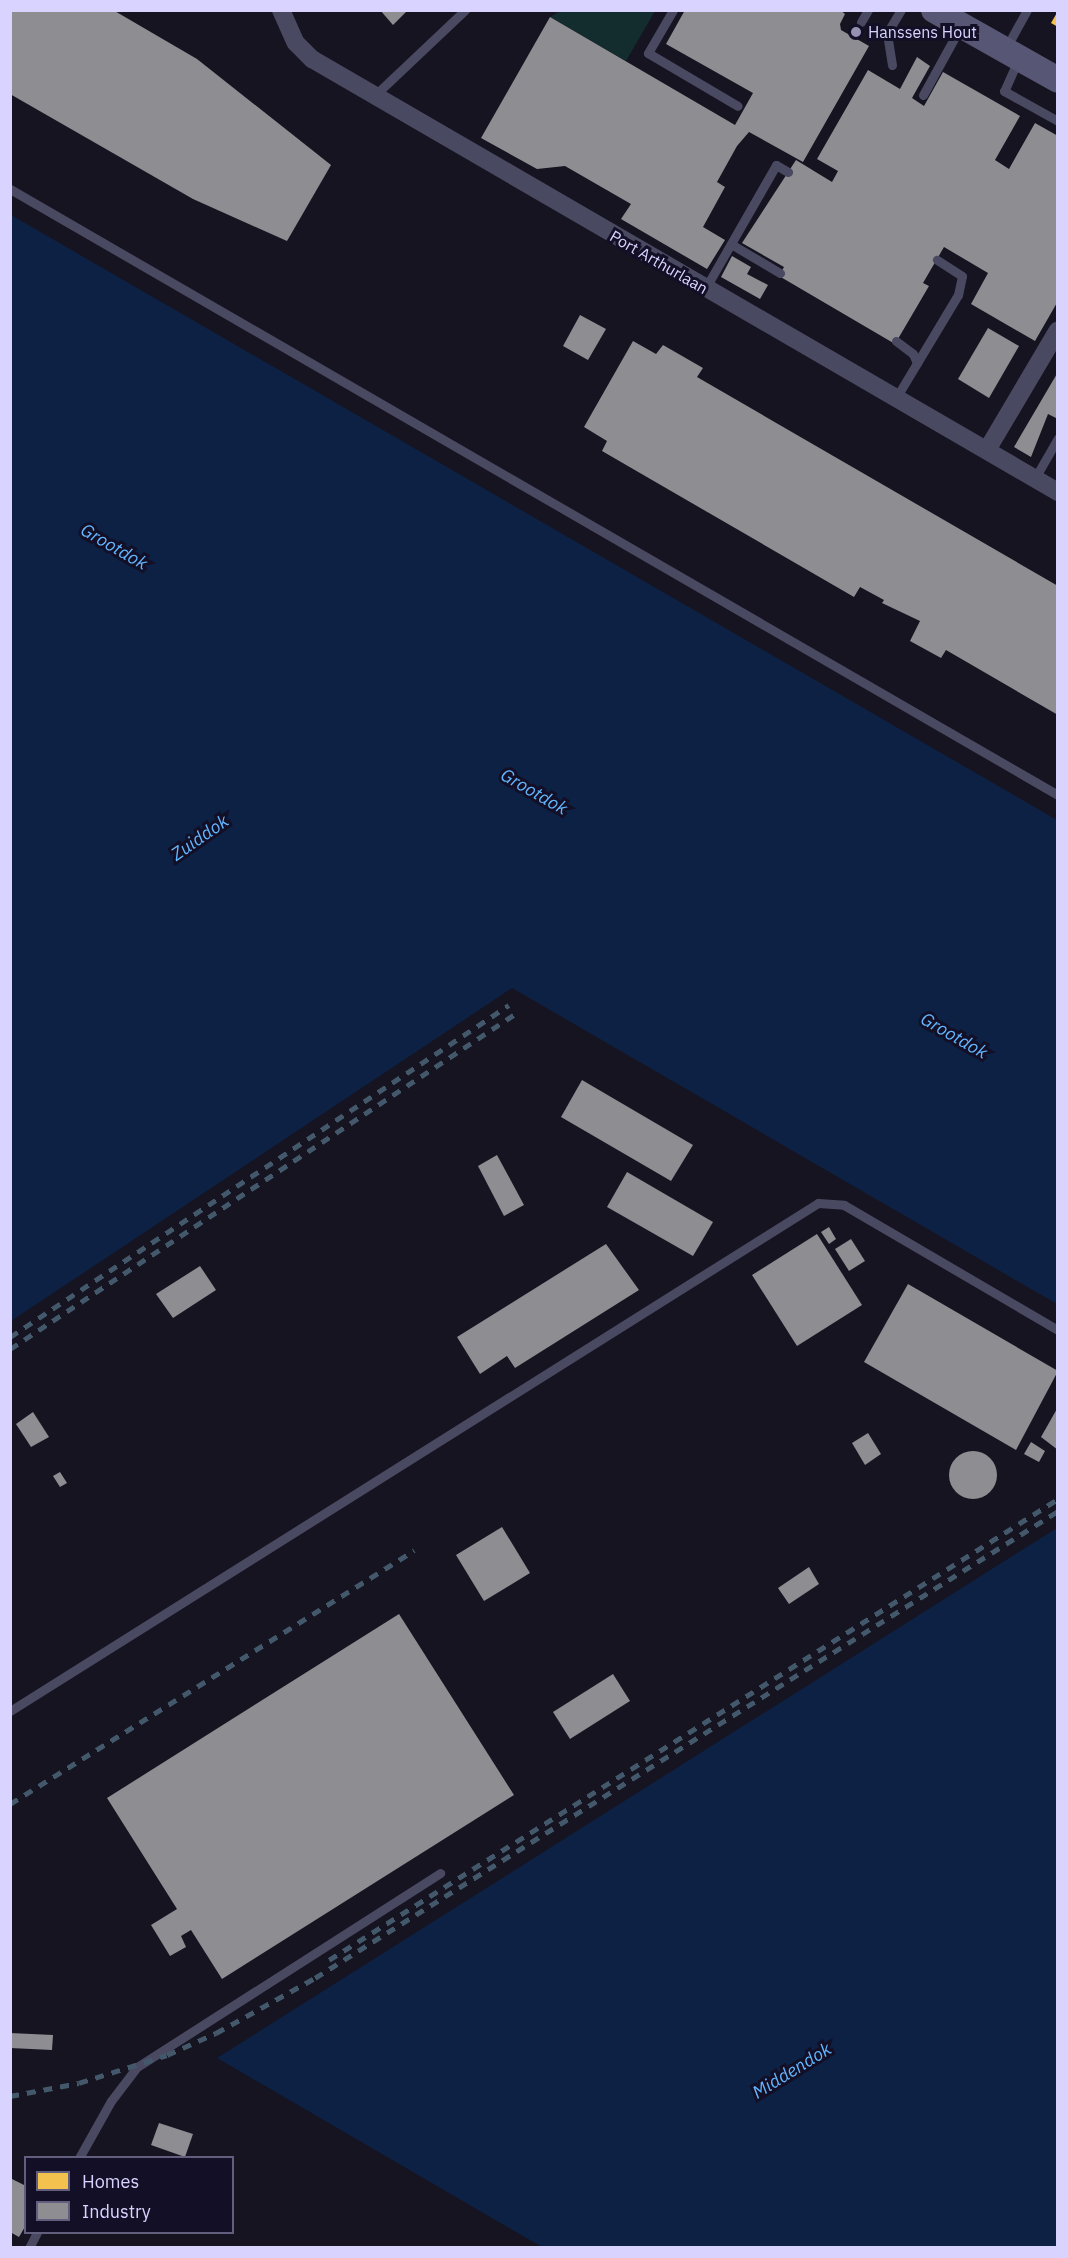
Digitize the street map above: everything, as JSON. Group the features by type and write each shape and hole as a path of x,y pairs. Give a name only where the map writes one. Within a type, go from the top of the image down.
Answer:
{"main road":[{"path":"934,10 1058,80"}],"street":[{"name":"Port Arthurlaan","path":"281,10 296,43 312,59 1058,492"},
{"path":"987,450 1058,330"}],"lane":[{"path":"374,97 465,10"},
{"path":"673,10 648,53 738,106"},
{"path":"861,22 868,10"},
{"path":"891,65 887,33 901,10"},
{"path":"1027,10 1012,54 1004,91 1058,121"},
{"path":"923,95 961,26"},
{"path":"705,289 776,165 788,172"},
{"path":"10,189 1058,795"},
{"path":"731,244 780,273"},
{"path":"896,398 958,295 962,276 937,260"},
{"path":"896,341 913,354 917,363"},
{"path":"1035,478 1058,438"},
{"path":"10,1711 818,1203 844,1205 1058,1330"},
{"path":"80,2156 111,2101 137,2067 440,1873"}],"green space":[{"path":"560,11 655,11 626,61 550,17"}],"water":[{"path":"11,215 1057,820 1057,1304 512,988 11,1321"},
{"name":"Middendok","path":"1057,1528 1057,2247 542,2247 217,2058"}],"building: Homes":[{"path":"1058,11 1058,27 1051,23"}],"building: Industry":[{"path":"10,10 113,10 197,59 331,165 287,241 193,199 10,94"},
{"path":"380,10 404,10 406,12 393,25"},
{"path":"685,10 840,10 845,14 840,24 841,30 869,46 803,162 749,132 737,146 717,182 725,187 703,227 725,240 707,269 621,219 631,204 565,166 537,169 481,138 550,17 735,125 753,93 666,44"},
{"path":"917,57 930,66 912,98 924,106 943,72 1020,116 995,160 1009,169 1035,123 1058,136 1058,301 1035,341 971,304 988,273 944,247 923,283 929,286 895,344 779,276 784,267 742,243 796,160 832,182 838,171 817,159 868,70 900,89"},
{"path":"732,256 751,267 747,274 768,285 760,299 721,277"},
{"path":"580,315 606,329 588,360 563,346"},
{"path":"988,328 1019,346 989,398 958,379"},
{"path":"633,341 656,354 663,345 703,368 697,377 1058,586 1058,715 946,650 941,658 910,641 920,621 882,603 884,600 860,587 854,597 602,451 607,441 584,427"},
{"path":"1058,372 1058,419 1048,414 1031,457 1014,447"},
{"path":"582,1080 693,1145 671,1181 561,1117"},
{"path":"497,1155 524,1205 504,1216 478,1166"},
{"path":"627,1172 713,1222 693,1256 607,1207"},
{"path":"829,1227 836,1239 829,1244 821,1232"},
{"path":"817,1234 862,1305 797,1346 752,1275"},
{"path":"851,1239 865,1261 849,1271 835,1249"},
{"path":"606,1244 639,1290 515,1368 507,1356 480,1374 457,1337"},
{"path":"200,1266 216,1290 173,1318 156,1294"},
{"path":"908,1284 1058,1371 1016,1450 864,1362"},
{"path":"1058,1407 1058,1450 1041,1437"},
{"path":"33,1412 49,1437 31,1447 16,1424"},
{"path":"868,1433 881,1454 865,1465 852,1443"},
{"path":"1031,1442 1045,1451 1039,1462 1024,1454"},
{"path":"968,1451 978,1451 993,1461 997,1475 996,1484 987,1495 978,1499 968,1499 953,1489 949,1480 949,1470 959,1455"},
{"path":"60,1472 67,1483 60,1487 53,1476"},
{"path":"502,1527 530,1573 484,1601 456,1555"},
{"path":"809,1567 819,1584 789,1604 778,1588"},
{"path":"399,1614 514,1795 222,1979 191,1930 181,1936 186,1947 170,1956 151,1925 177,1909 107,1798"},
{"path":"613,1674 630,1701 570,1739 553,1712"},
{"path":"10,2033 53,2035 52,2050 10,2048"},
{"path":"159,2123 193,2134 185,2156 151,2145"},
{"path":"10,2178 24,2185 24,2228 19,2237 10,2232"}],"railway":[{"path":"10,1337 509,1005"},
{"path":"10,1349 515,1014"},
{"path":"329,1960 1058,1499"},
{"path":"10,2096 79,2083 167,2055 216,2033 315,1978 1058,1511"},
{"path":"10,1804 414,1551"}],"place":[{"name":"Hanssens Hout","path":"856,32"}],"water label":[{"name":"Grootdok","path":"114,547"},
{"name":"Grootdok","path":"534,792"},
{"name":"Zuiddok","path":"200,838"},
{"name":"Grootdok","path":"954,1036"}]}
